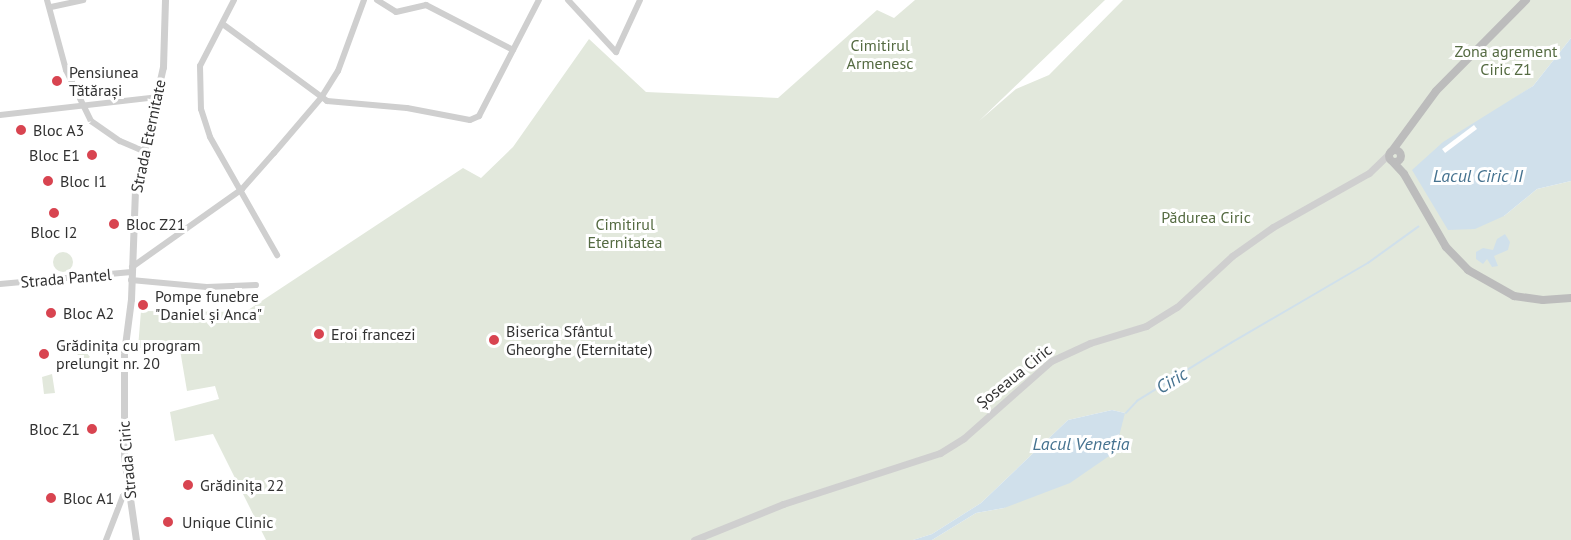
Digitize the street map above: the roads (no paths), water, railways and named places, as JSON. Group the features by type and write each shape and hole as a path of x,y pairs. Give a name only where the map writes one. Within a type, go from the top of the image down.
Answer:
{"main road":[{"path":"1526,0 1436,91 1402,136 1395,156 1446,247 1468,270 1514,296 1543,300 1571,298"}],"street":[{"path":"47,0 51,7 66,70 82,106 98,127 144,151"},
{"path":"51,7 83,0"},
{"name":"Strada Eternitate","path":"124,344 131,273 135,192 165,55 165,0"},
{"path":"234,0 224,25 200,66 201,109 210,137 242,189 277,255"},
{"path":"131,273 242,189 321,98 338,71 364,0"},
{"path":"377,0 396,12 426,5 513,50"},
{"path":"224,25 321,98 341,105 400,107 473,119 539,0"},
{"path":"568,0 616,52 640,0"},
{"path":"0,115 157,97"},
{"name":"Șoseaua Ciric","path":"694,540 783,504 940,453 964,438 1051,361 1080,347 1146,326 1177,308 1232,256 1273,227 1395,156"},
{"name":"Strada Pantel","path":"0,284 131,273 221,288 256,285"},
{"name":"Strada Ciric","path":"124,344 122,425 128,491 136,540"},
{"path":"106,540 123,496 128,491"}],"water":[{"name":"Lacul Ciric II","path":"1571,38 1571,181 1537,189 1504,216 1475,229 1448,230 1412,170 1443,142 1533,86"},
{"path":"1505,234 1510,242 1508,250 1494,256 1498,266 1492,267 1487,259 1483,264 1476,259 1476,252 1483,248 1493,250 1497,239"},
{"name":"Lacul Veneția","path":"1112,410 1125,413 1115,452 1070,483 1004,508 976,513 932,540 913,540 932,534 981,503 1068,420"}],"waterway":[{"name":"Ciric","path":"1126,413 1137,401 1368,263 1418,227"}],"place":[{"name":"Pensiunea Tătărași","path":"57,81"},
{"name":"Bloc A3","path":"21,130"},
{"name":"Bloc E1","path":"92,155"},
{"name":"Bloc I1","path":"48,181"},
{"name":"Bloc I2","path":"54,213"},
{"name":"Bloc Z21","path":"114,224"},
{"name":"Pompe funebre \"Daniel și Anca\"","path":"143,305"},
{"name":"Bloc A2","path":"51,313"},
{"name":"Eroi francezi","path":"319,334"},
{"name":"Biserica Sfântul Gheorghe (Eternitate)","path":"494,340"},
{"name":"Grădinița cu program prelungit nr. 20","path":"44,354"},
{"name":"Bloc Z1","path":"92,429"},
{"name":"Grădinița 22","path":"188,485"},
{"name":"Bloc A1","path":"51,498"},
{"name":"Unique Clinic","path":"168,522"}],"park label":[{"name":"Cimitirul Armenesc","path":"880,54"},
{"name":"Zona agrement Ciric Z1","path":"1506,60"},
{"name":"Pădurea Ciric","path":"1206,217"},
{"name":"Cimitirul Eternitatea","path":"625,233"}]}
